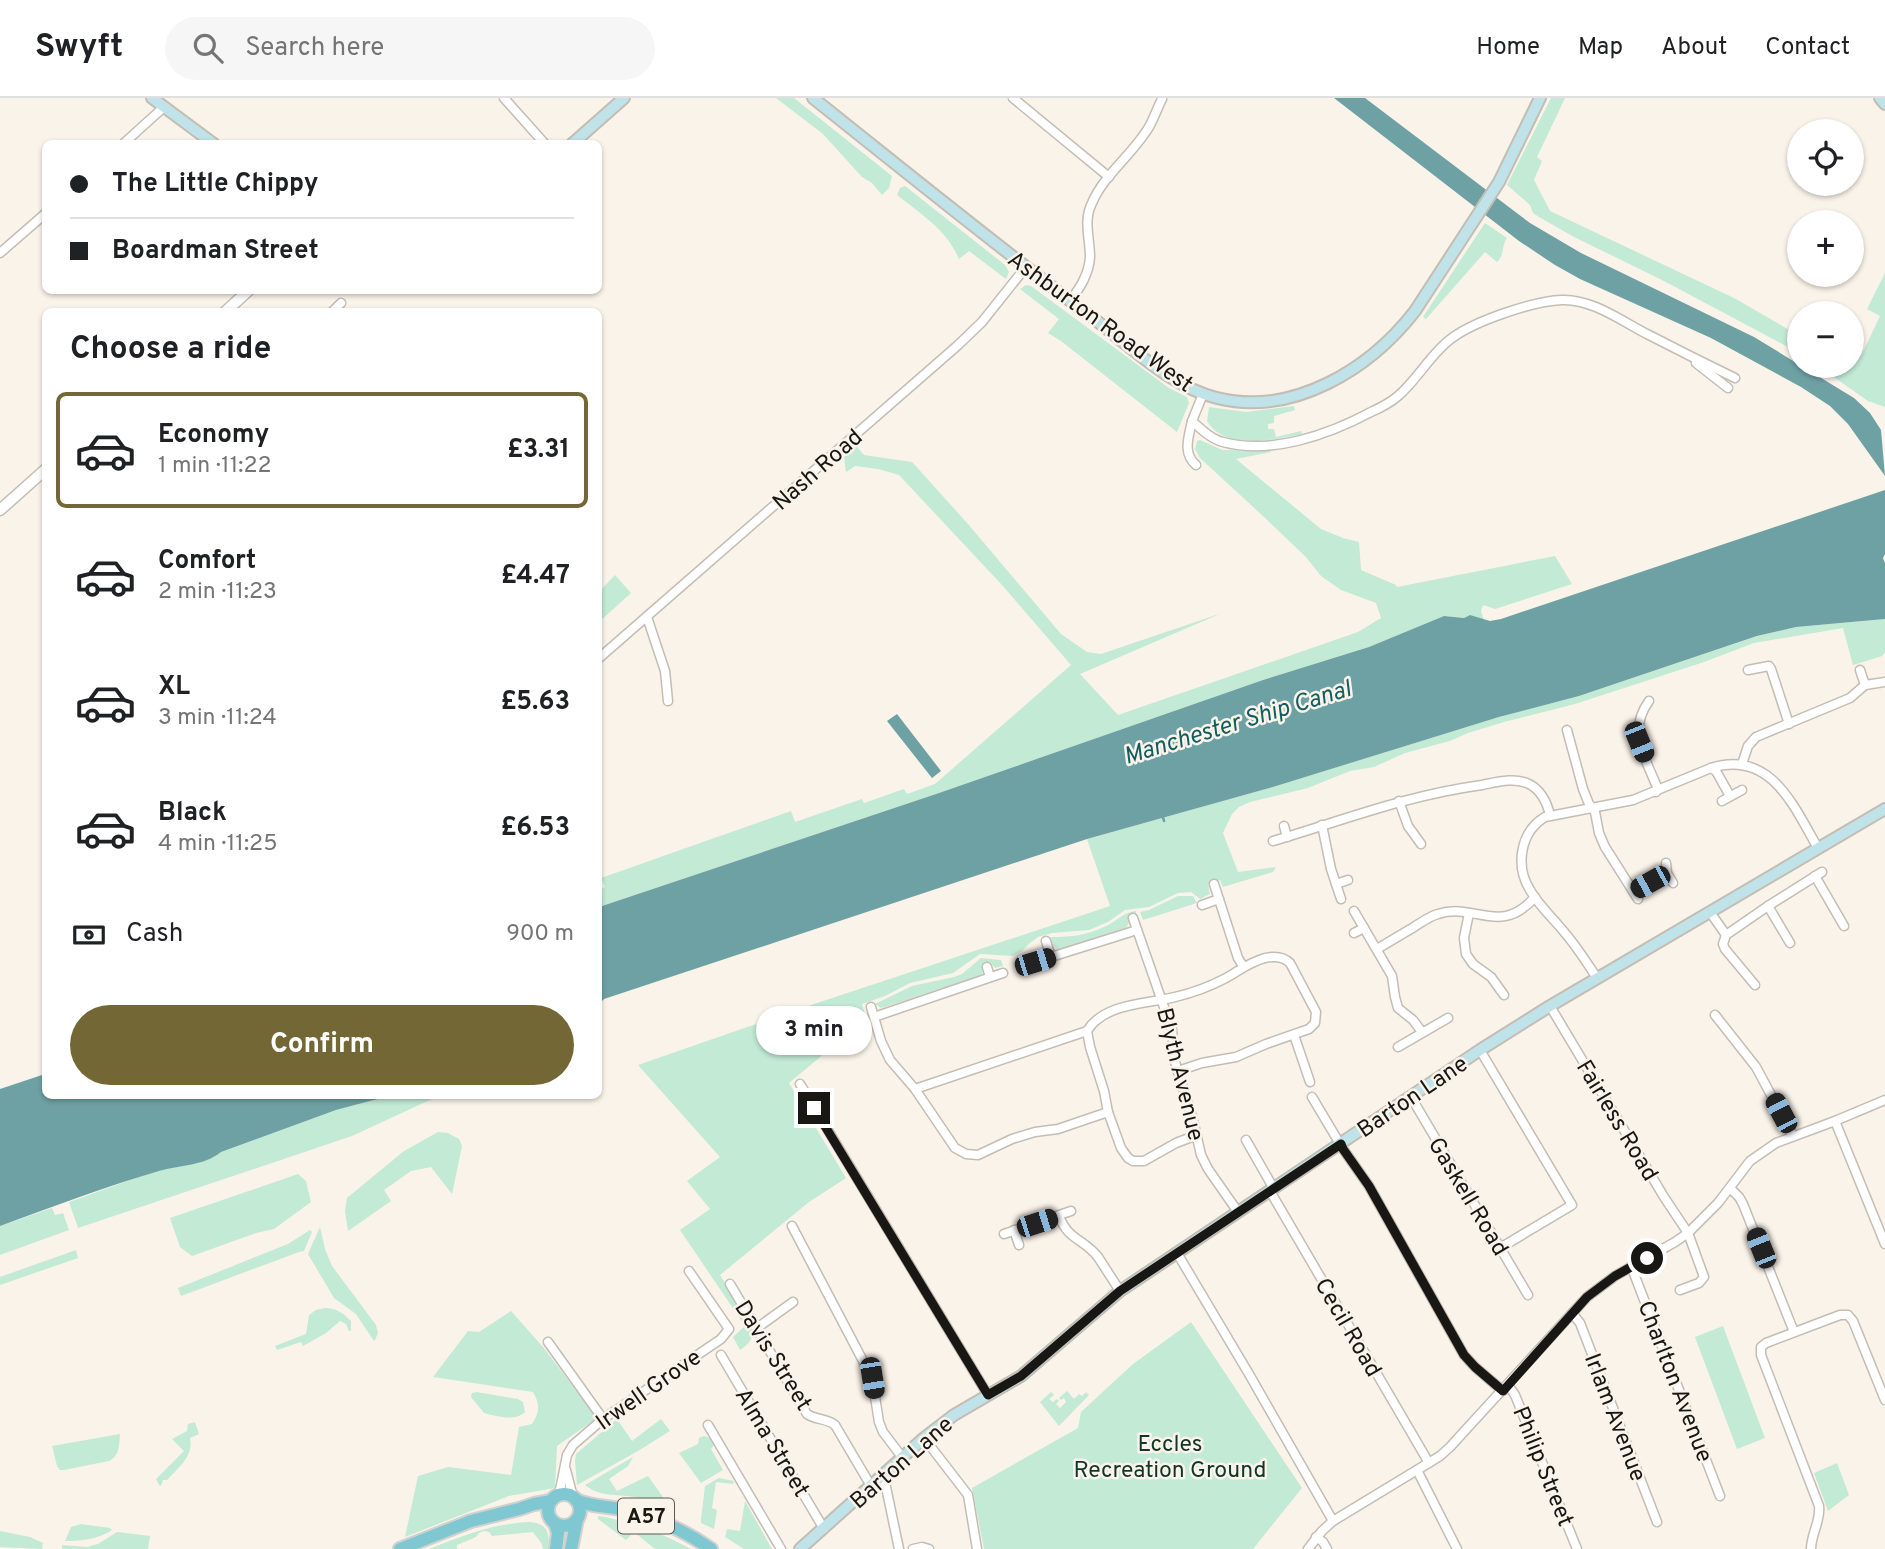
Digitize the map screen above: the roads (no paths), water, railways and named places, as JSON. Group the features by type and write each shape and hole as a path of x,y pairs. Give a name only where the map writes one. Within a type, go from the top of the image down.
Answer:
{"main road":[{"path":"152,98 209,140"},
{"path":"577,140 624,98"},
{"name":"Ashburton Road West","path":"813,98 1025,268 1168,376 1203,394 1250,402 1282,399 1326,384 1354,369 1403,327 1499,182 1539,98"},
{"path":"1880,98 1885,104"},
{"name":"Barton Lane","path":"800,1549 924,1438 954,1415 1021,1376 1120,1291 1480,1050 1885,809"},
{"path":"556,1549 558,1533 548,1510 565,1498 580,1509 571,1549"},
{"name":"A57","path":"400,1549 471,1521 565,1498 592,1506 620,1508 638,1513 695,1538 711,1549"},
{"path":"519,1509 543,1515 565,1526 577,1519"}],"street":[{"path":"504,98 541,140"},
{"path":"1013,98 1109,177"},
{"path":"1070,301 1084,281 1089,265 1087,225 1090,206 1109,177 1147,131 1162,99"},
{"path":"127,140 164,107"},
{"path":"0,253 42,216"},
{"name":"Nash Road","path":"602,656 971,334 1025,268"},
{"path":"229,308 245,294"},
{"path":"1192,421 1218,440 1244,445 1275,444 1321,433 1355,420 1394,400 1452,338 1484,322 1546,302 1574,301 1601,310 1735,378"},
{"path":"336,308 341,303"},
{"path":"1683,352 1728,388"},
{"path":"1196,465 1190,460 1187,447 1192,421 1203,394"},
{"path":"0,510 42,473"},
{"path":"647,617 665,671 668,701"},
{"path":"1748,670 1765,666 1772,669 1789,724"},
{"path":"1860,670 1865,684"},
{"path":"1742,764 1751,741 1756,737 1850,698 1865,684 1885,682"},
{"path":"1649,701 1639,720 1638,734 1657,787 1656,792"},
{"path":"1567,730 1588,804 1595,812 1599,833 1635,895 1666,868 1673,883"},
{"path":"1597,978 1530,891 1523,873 1523,848 1533,826 1550,815 1633,800 1721,764 1742,764 1762,772 1779,786 1818,848"},
{"path":"1711,768 1716,771 1726,799 1742,790"},
{"path":"1273,841 1399,800 1448,789 1513,780 1535,788 1544,799 1550,815"},
{"path":"1399,800 1412,833 1421,844"},
{"path":"1322,825 1341,899"},
{"path":"1284,826 1287,837"},
{"path":"1404,840 1412,833"},
{"path":"1761,972 1753,982 1725,949 1723,944 1726,935 1819,874 1844,926"},
{"path":"1336,884 1348,880"},
{"path":"1214,884 1243,967"},
{"path":"1377,949 1436,914 1458,911 1503,917 1525,906 1535,897"},
{"path":"1202,905 1219,899"},
{"path":"1768,906 1790,943"},
{"path":"1354,911 1392,976 1396,1004 1422,1032"},
{"path":"1469,912 1464,938 1466,954 1473,964 1501,981 1504,995"},
{"path":"1710,912 1726,935"},
{"name":"Blyth Avenue","path":"1133,918 1172,1030 1174,1056 1201,1155 1238,1212"},
{"path":"1353,933 1364,928"},
{"path":"1035,962 1137,930"},
{"path":"1046,941 1051,957"},
{"path":"915,1089 1087,1031 1095,1020 1104,1014 1145,1001 1175,997 1213,984 1265,958 1274,956 1290,963 1314,1005 1315,1023 1312,1026 1304,1032 1236,1057 1202,1063 1178,1071"},
{"path":"987,967 990,977"},
{"path":"874,1017 1003,973"},
{"name":"Fairless Road","path":"1550,1006 1688,1233 1704,1277 1699,1283 1680,1290"},
{"path":"871,1007 890,1060 915,1089 960,1152 972,1156 984,1153 1000,1143 1028,1134 1058,1129 1108,1112"},
{"path":"1716,1015 1756,1067 1793,1136"},
{"path":"1398,1047 1448,1018"},
{"path":"1087,1031 1108,1112 1121,1148 1128,1158 1139,1162 1149,1160 1176,1143 1197,1135"},
{"path":"1294,1035 1310,1082"},
{"path":"1480,1050 1572,1205 1500,1248"},
{"path":"800,1084 988,1395"},
{"path":"1312,1097 1369,1186 1464,1355 1475,1367 1505,1388"},
{"name":"Gaskell Road","path":"1411,1097 1528,1295"},
{"path":"1308,1549 1333,1521 1429,1463 1450,1447 1600,1286 1688,1233 1730,1188 1750,1161 1763,1150 1885,1100"},
{"path":"1835,1121 1885,1244"},
{"name":"Cecil Road","path":"1246,1140 1429,1463"},
{"path":"1730,1188 1740,1197 1794,1332"},
{"path":"1004,1234 1072,1211"},
{"path":"1059,1216 1068,1232 1094,1251 1120,1291"},
{"path":"792,1226 872,1378 879,1422 883,1432 902,1457"},
{"path":"1014,1230 1019,1245"},
{"path":"1177,1253 1333,1521"},
{"name":"Charlton Avenue","path":"1632,1266 1720,1496"},
{"name":"Irwell Grove","path":"565,1498 568,1455 573,1445 603,1419 721,1339 729,1329 689,1271"},
{"name":"Davis Street","path":"730,1284 807,1414 835,1424 875,1482 886,1487 899,1549"},
{"path":"757,1328 793,1302"},
{"name":"Irlam Avenue","path":"1572,1313 1580,1323 1657,1522"},
{"path":"1811,1549 1812,1535 1820,1514 1819,1506 1761,1355 1761,1348 1766,1343 1794,1332 1840,1315 1848,1315 1853,1321 1885,1401"},
{"path":"548,1342 603,1419"},
{"name":"Alma Street","path":"721,1355 824,1529"},
{"name":"Philip Street","path":"1505,1388 1515,1395 1577,1549"},
{"path":"708,1425 781,1549"},
{"path":"924,1438 968,1495 977,1549"},
{"path":"1417,1469 1457,1549"},
{"path":"565,1498 566,1470"},
{"path":"1317,1537 1327,1549"},
{"path":"913,1549 929,1549"}],"water":[{"path":"1334,98 1365,98 1530,223 1581,253 1754,337 1787,357 1787,378 1821,378 1854,398 1870,413 1881,430 1885,476 1848,424 1830,406 1801,387 1711,338 1580,279 1519,241"},
{"name":"Manchester Ship Canal","path":"1885,490 1885,619 1796,627 1757,636 1579,696 1499,717 1273,787 1087,839 602,1001 602,906 939,793 1263,680 1369,647 1444,616 1464,618 1470,615 1490,621"},
{"path":"897,714 941,771 932,778 887,721"},
{"path":"42,1075 42,1099 378,1099 336,1110 221,1152 207,1160 139,1177 0,1226 0,1089"}],"waterway":[{"path":"1163,817 1164,821"}],"park label":[{"name":"Eccles Recreation Ground","path":"1170,1456"}]}
